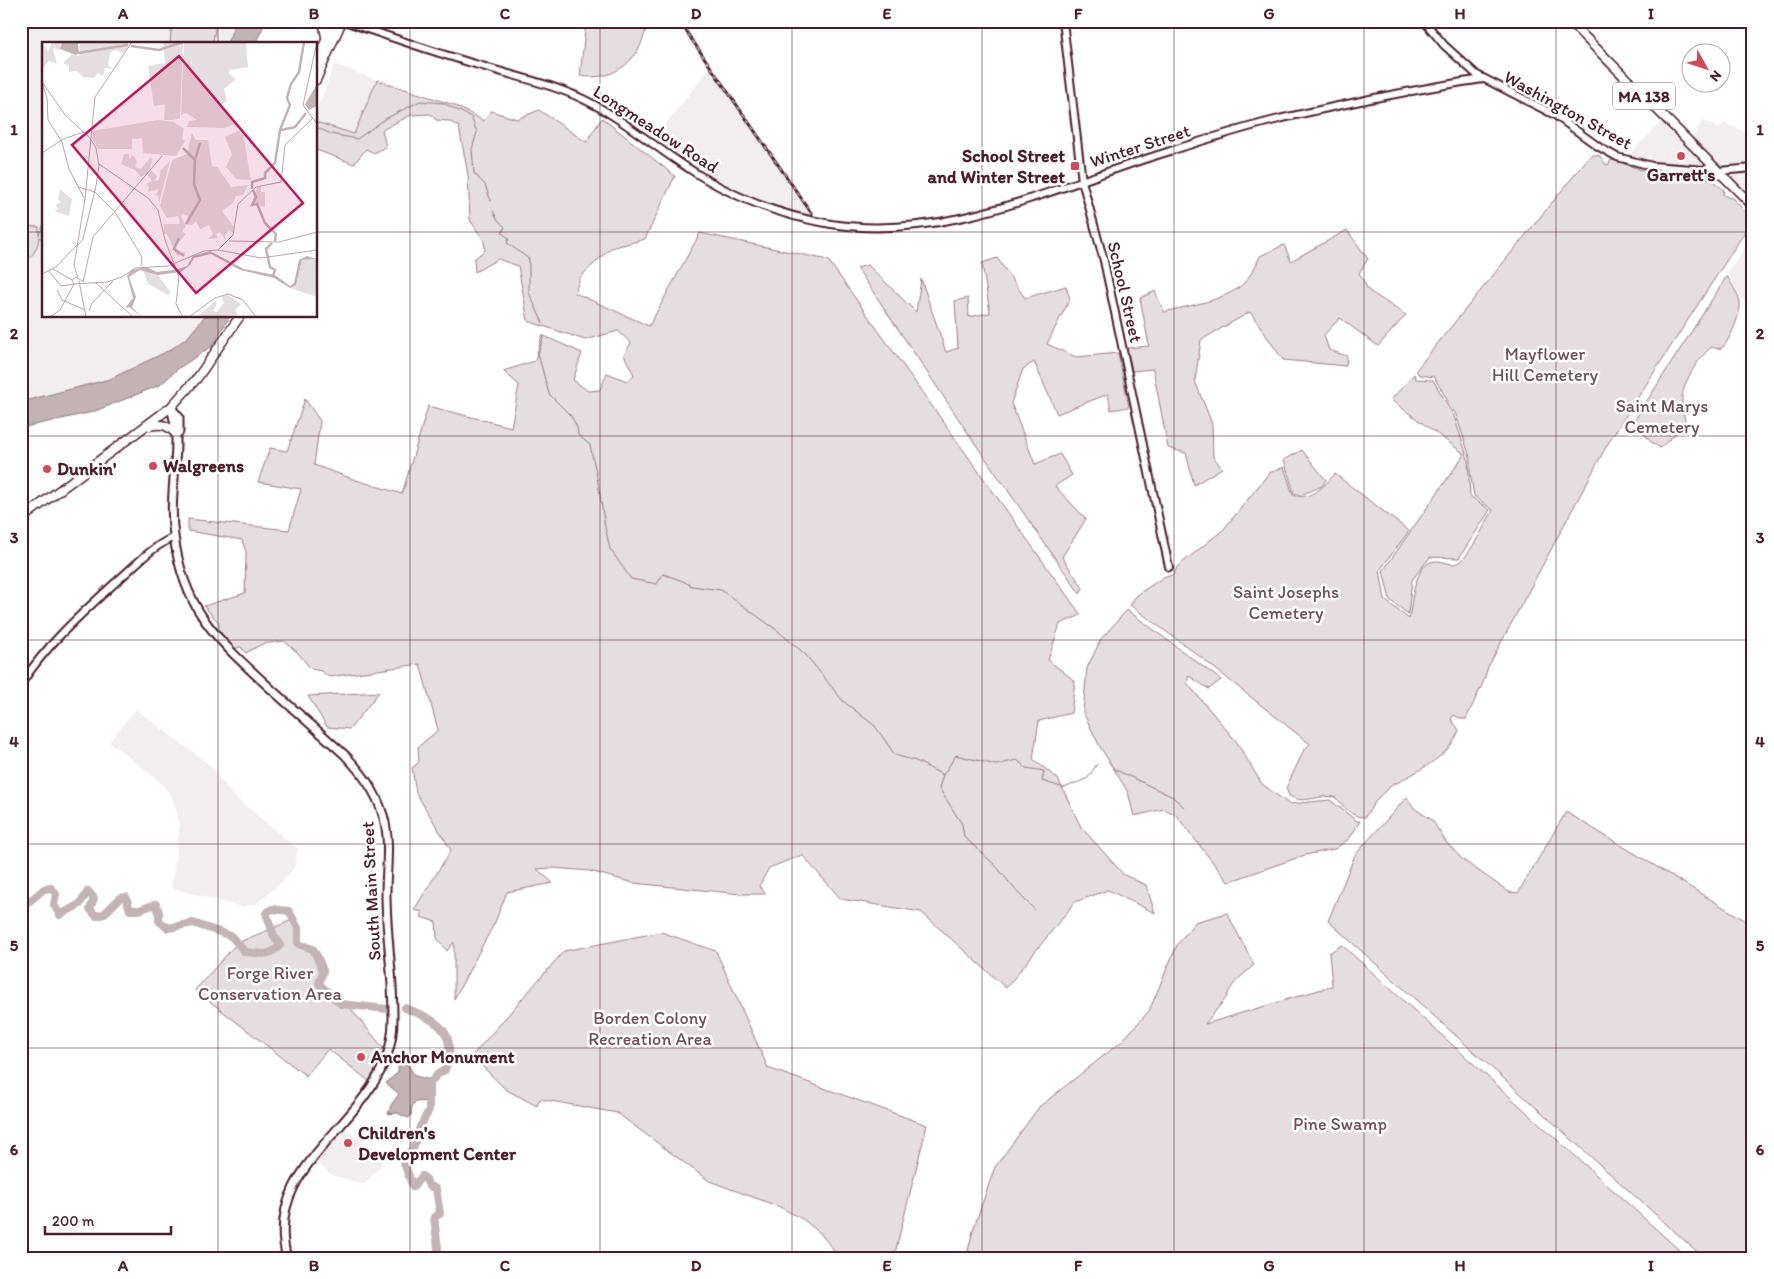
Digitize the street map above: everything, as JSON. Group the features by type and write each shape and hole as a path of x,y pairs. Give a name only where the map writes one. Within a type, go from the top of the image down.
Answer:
{"main road":[{"path":"321,21 326,37"},
{"path":"318,59 334,21"},
{"path":"318,76 343,21"},
{"name":"MA 138","path":"1569,21 1753,206"},
{"path":"21,519 171,407 201,373 239,318"},
{"path":"171,407 176,434 174,470"},
{"path":"171,407 180,421 174,470"},
{"path":"143,429 154,424 161,424 170,428 176,434"},
{"name":"South Main Street","path":"174,470 172,522 174,537 185,583 192,602 205,623 228,650 345,755 358,769 376,797 386,825 388,856 386,894 394,1010 391,1042 384,1064 373,1084 309,1162 292,1190 283,1223 283,1240 287,1258"}],"street":[{"name":"Longmeadow Road","path":"343,21 445,55 540,82 572,94 610,113 690,170 719,188 770,210 808,220"},
{"name":"School Street","path":"1063,21 1082,181 1104,261 1169,567"},
{"name":"Washington Street","path":"1424,21 1462,63 1482,79 1555,115 1599,147 1617,157 1652,166 1719,171 1753,168"},
{"name":"Winter Street","path":"808,220 863,227 897,228 925,225 981,214 1164,153 1272,121 1387,96 1482,79"},
{"path":"21,684 42,655 66,629 154,548 174,537"}],"shaded area":[{"path":"21,21 237,21 232,30 229,42 42,42 42,318 208,318 178,346 111,381 21,404"},
{"path":"236,21 266,21 256,42 228,42"},
{"path":"334,64 377,80 354,134 318,123 318,108"},
{"path":"710,67 812,218 781,210 747,196 692,167 654,139"},
{"path":"1703,120 1720,129 1724,123 1753,135 1753,164 1718,164 1693,137"},
{"path":"1661,122 1702,163 1702,166 1648,162 1627,157"},
{"path":"1753,172 1753,197 1733,177 1735,174"},
{"path":"1753,236 1753,316 1727,274"},
{"path":"203,318 229,318 212,346 179,368 160,385 93,412 21,428 21,402 110,379 170,350 188,337"},
{"path":"136,709 210,765 232,795 298,849 294,868 283,881 256,904 241,907 171,888 180,825 170,794 158,780 109,742"},
{"path":"398,1058 408,1065 415,1076 427,1079 434,1078 436,1080 429,1089 429,1101 416,1102 412,1106 411,1116 408,1118 397,1113 388,1114 391,1105 399,1094 386,1083 398,1072"},
{"name":"Children's Development Center","path":"345,1128 382,1158 380,1167 365,1184 332,1175 316,1162"}],"green space":[{"path":"172,21 216,22 212,42 170,42"},
{"path":"586,21 647,23 640,47 626,65 605,75 593,77 580,76"},
{"path":"377,80 454,105 484,121 491,111 517,119 539,110 586,142 602,118 675,176 645,239 611,248 580,277 575,293 649,326 700,233 828,260 1081,615 1060,624 1048,660 1075,681 1071,713 1039,721 1033,759 1058,779 1081,827 1124,875 1146,885 1155,913 1108,890 1075,902 1006,988 921,912 841,899 802,855 769,868 759,886 766,894 741,894 633,883 590,871 553,868 537,869 553,883 507,892 495,922 454,999 454,942 447,951 437,938 436,922 421,917 423,912 414,910 451,850 416,793 412,768 419,762 418,747 438,730 420,664 329,677 321,671 311,669 298,653 284,641 262,644 246,653 241,647 232,649 219,630 219,623 204,606 245,593 246,552 242,540 188,531 188,519 289,530 301,489 258,482 270,448 287,451 305,399 320,421 314,465 402,494 428,406 511,427 519,385 503,371 535,361 542,335 582,353 573,380 588,391 600,390 607,373 627,381 634,375 624,355 631,343 618,331 585,340 528,321 518,266 498,259 475,272 474,259 485,250 484,241 470,220 468,175 459,127 449,121 436,120 431,114 411,115 382,130 386,147 374,153 366,149 354,164 318,151 318,123 354,134"},
{"path":"1593,155 1600,156 1606,165 1613,160 1642,170 1688,173 1690,176 1711,179 1724,190 1723,194 1732,198 1751,217 1752,221 1607,445 1488,667 1483,683 1466,719 1461,719 1454,715 1451,719 1459,730 1449,747 1442,755 1424,767 1394,783 1377,799 1365,817 1356,816 1335,797 1295,799 1289,796 1286,788 1304,750 1310,744 1194,652 1130,605 1137,595 1165,576 1174,574 1177,567 1224,529 1269,473 1284,467 1293,495 1305,496 1316,492 1335,474 1409,531 1380,570 1385,600 1409,619 1413,594 1423,568 1429,563 1437,561 1451,564 1460,562 1473,546 1493,510 1474,496 1470,472 1470,457 1456,415 1434,377 1419,375 1416,370 1589,157"},
{"path":"21,226 39,227 39,235 42,228 42,239 39,237 34,253 21,264"},
{"path":"1347,230 1368,259 1359,273 1369,291 1406,315 1378,346 1340,318 1324,335 1329,350 1347,356 1346,366 1283,360 1250,312 1201,340 1195,381 1212,424 1213,457 1222,468 1194,485 1186,453 1168,448 1153,369 1132,371 1127,348 1149,346 1140,298 1155,291 1164,312 1218,298 1237,289 1244,283 1260,256 1284,245 1291,261"},
{"path":"997,258 1025,298 1066,286 1070,299 1047,344 1076,357 1118,353 1129,407 1111,410 1108,394 1057,414 1034,362 1023,369 1011,403 1035,464 1060,454 1072,475 1055,486 1086,519 1062,557 1083,588 1080,594 974,442 857,268 868,265 916,312 921,279 946,352 958,348 955,301 968,298 969,317 990,313 982,263"},
{"name":"Saint Marys Cemetery","path":"1727,276 1740,302 1735,325 1723,347 1719,349 1712,347 1692,371 1682,394 1682,407 1686,424 1660,448 1650,441 1634,421"},
{"path":"1414,374 1416,379 1433,380 1454,416 1468,459 1470,496 1490,510 1459,558 1430,557 1412,580 1408,614 1390,600 1383,571 1463,456 1463,453 1391,400"},
{"path":"1302,450 1326,480 1322,486 1301,495 1294,493 1284,460"},
{"path":"1127,610 1221,680 1209,689 1189,676 1187,683 1236,741 1262,784 1289,804 1330,800 1357,821 1360,821 1350,838 1335,849 1305,855 1228,882 1176,815 1164,809 1134,816 1128,792 1099,745 1083,712 1087,668 1101,639"},
{"path":"379,692 350,729 327,727 308,696"},
{"path":"1407,797 1414,808 1432,820 1446,842 1463,860 1509,892 1518,893 1566,812 1753,925 1753,1258 1704,1258 1328,921 1355,855"},
{"name":"Pine Swamp","path":"1227,913 1254,965 1236,981 1226,998 1205,1024 1332,986 1329,953 1342,945 1688,1258 966,1258 974,1227 995,1167 1039,1107 1121,1042 1149,1011 1177,945 1195,922"},
{"name":"Forge River Conservation Area","path":"292,920 297,925 298,941 315,947 321,956 326,970 320,981 322,984 335,998 346,1003 385,1050 369,1081 328,1049 306,1076 195,990 237,943"},
{"name":"Borden Colony Recreation Area","path":"661,932 716,951 768,1068 927,1125 895,1253 838,1258 820,1233 804,1220 780,1207 709,1181 617,1113 540,1099 537,1106 505,1089 472,1056 564,951"}],"waterway":[{"path":"318,128 331,134 357,139 385,119 420,101 443,103 471,117 477,132 472,149 474,173 485,185 491,201"},
{"path":"493,211 505,227 502,233 509,238 507,243 529,259 529,293 543,323"},
{"path":"544,336 538,354 549,394 571,416 577,427 578,435 590,445 610,549 631,579 657,584 663,574 692,586 721,590 778,631 806,655 843,701 875,726 895,755 916,761 943,775 939,788 962,824 964,837 996,866 1035,910"},
{"path":"943,775 956,755 996,765 1017,760 1026,768 1044,771 1042,781 1064,788 1088,778 1097,764"},
{"path":"1109,762 1114,769 1173,797 1184,807"},
{"path":"21,902 25,905 44,889 51,888 56,894 54,905 60,915 80,904 88,891 94,898 90,909 96,916 104,914 120,898 126,897 130,910 139,910 156,904 159,912 159,921 168,928 193,923 231,936 245,952 259,954 272,952 280,945 274,936 266,913 272,909 289,911 298,928 298,944 313,949 323,971 319,984 341,1004 387,1009"},
{"path":"405,1008 427,1017 442,1029 447,1036 449,1046 449,1057 445,1070 438,1074 429,1084 429,1110 417,1133 413,1149 407,1154 404,1163 413,1187 422,1176 426,1179 429,1186 436,1189 440,1214 434,1217 438,1248 434,1258"}],"railway":[{"path":"679,21 812,214"}],"place":[{"name":"Garrett's","path":"1681,156"},
{"name":"School Street and Winter Street","path":"1075,166"},
{"name":"Walgreens","path":"153,466"},
{"name":"Dunkin'","path":"47,469"},
{"name":"Anchor Monument","path":"361,1057"},
{"name":"Children's Development Center","path":"348,1143"}],"park label":[{"name":"Mayflower Hill Cemetery","path":"1545,364"},
{"name":"Saint Josephs Cemetery","path":"1286,602"}]}
